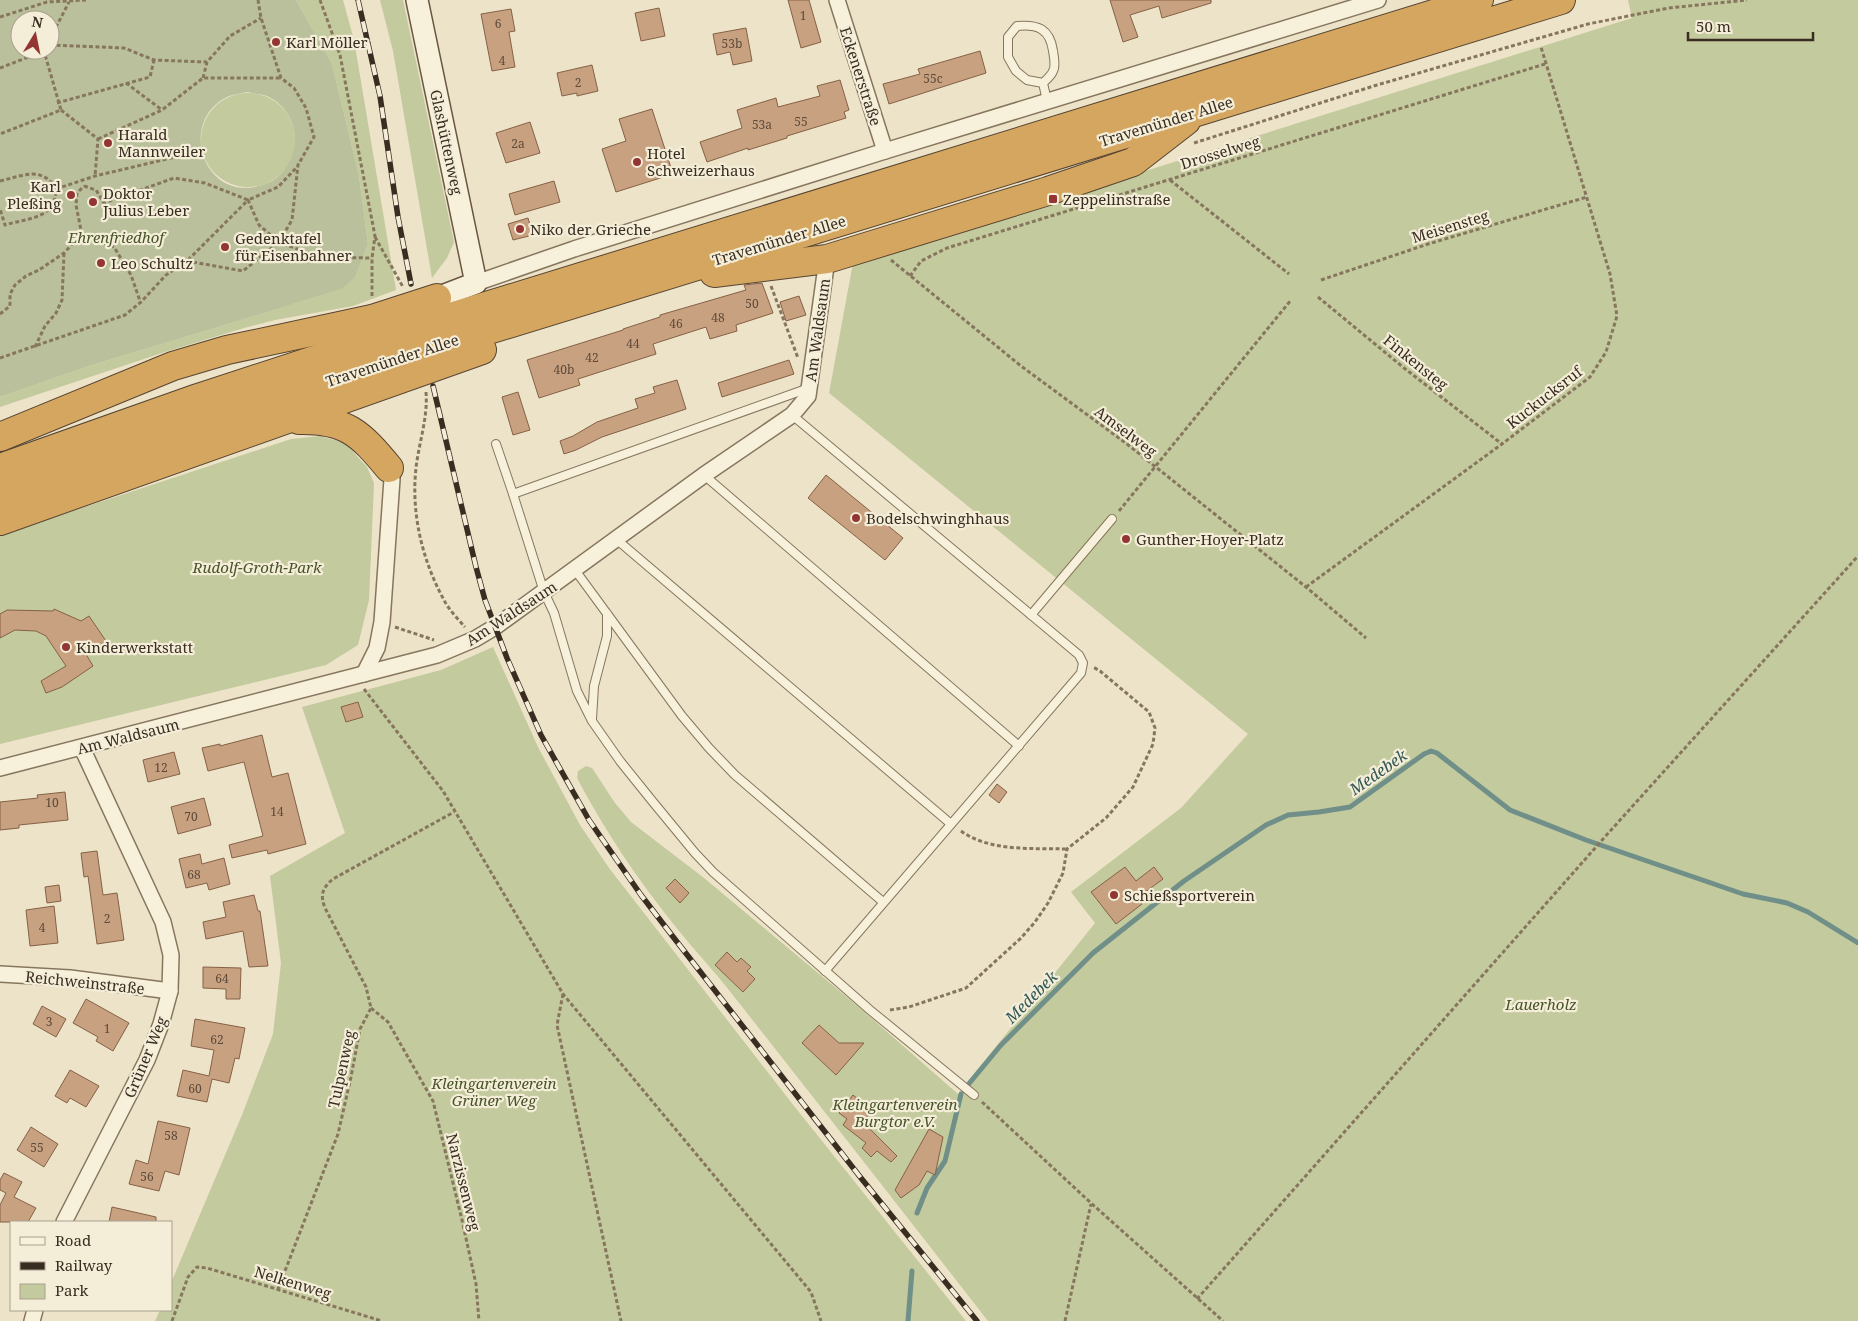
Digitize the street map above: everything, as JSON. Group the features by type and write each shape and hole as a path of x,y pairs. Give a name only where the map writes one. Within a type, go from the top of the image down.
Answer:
{"highway":[{"name":"Travemünder Allee","path":"0,468 198,398 360,345 1479,0"},
{"name":"Travemünder Allee","path":"0,492 217,417 404,356 1561,0"},
{"path":"0,521 519,336 638,283 827,259 1048,191 1133,162 1197,112"},
{"path":"0,437 120,386 173,366 227,350 372,319 437,298"},
{"path":"120,386 270,356 360,345"},
{"path":"285,420 321,420 349,428 376,452 389,468"}],"street":[{"name":"Glashüttenweg","path":"418,0 476,283"},
{"name":"Eckenerstraße","path":"837,0 885,151"},
{"path":"437,298 574,249 885,151 1378,0"},
{"name":"Am Waldsaum","path":"0,768 437,655 475,639 575,570 704,475 792,415 808,396 827,259"},
{"path":"359,676 377,648 382,622 392,479 389,468"},
{"name":"Grüner Weg","path":"65,1221 147,1060 162,1024 170,991 171,955 163,922 82,748"},
{"name":"Reichweinstraße","path":"0,974 70,978 170,991"}],"lane":[{"path":"1032,24 1045,31 1052,43 1053,72 1043,83 1027,80 1016,71 1008,57 1008,37 1017,26 1032,24"},
{"path":"1043,83 1047,101"},
{"path":"513,494 809,388"},
{"path":"792,415 1079,655 1084,662 1081,673 883,902 826,971"},
{"path":"496,444 544,592 554,613 577,691 592,721 620,761 694,853 713,872 870,1010 974,1094"},
{"path":"704,475 1019,746"},
{"path":"1031,615 1112,519"},
{"path":"616,539 951,824"},
{"path":"575,570 682,716 709,748 735,775 883,902"},
{"path":"592,721 594,686 607,636 607,614"}],"path":[{"path":"0,17 47,2 86,0"},
{"path":"0,358 35,348 125,315 141,302 166,275 187,261 248,200 278,187 298,165 314,137 306,108 294,88 281,78 261,18 258,0"},
{"path":"320,0 340,55 375,236 403,286"},
{"path":"1190,145 1377,85 1588,24 1669,8 1747,0"},
{"path":"60,20 70,1"},
{"path":"98,139 162,110 202,78 206,62 230,36 261,18"},
{"path":"60,45 124,48 154,60 206,62"},
{"name":"Kuckucksruf","path":"1306,587 1502,444 1590,377 1606,352 1617,316 1610,274 1541,47"},
{"path":"0,68 20,60"},
{"path":"46,60 57,103 61,110 98,139"},
{"path":"57,103 126,82 150,77 154,60"},
{"name":"Drosselweg","path":"910,276 921,261 947,248 1545,64"},
{"path":"202,78 281,78"},
{"path":"126,82 162,110"},
{"path":"0,134 61,110"},
{"path":"94,176 98,139"},
{"path":"56,188 94,176 201,151"},
{"path":"187,261 243,271 280,242 292,220 298,165"},
{"path":"0,181 35,173 46,176 56,188 56,200 47,213 5,225 0,209"},
{"path":"84,186 96,190 104,203 174,178 205,183 248,200 259,224 280,242 318,257 372,258"},
{"path":"1169,179 1288,274"},
{"path":"82,180 84,186"},
{"path":"82,235 76,205 77,193 84,186"},
{"name":"Meisensteg","path":"1321,280 1428,244 1588,197"},
{"path":"0,314 10,306 10,294 15,284 26,276 40,270 64,253 82,235"},
{"path":"82,235 114,247 131,276 141,302"},
{"path":"372,302 372,258 375,236"},
{"name":"Amselweg","path":"870,245 880,250 1021,366 1156,468 1306,587 1366,638"},
{"path":"35,348 45,326 56,313 62,300 64,253"},
{"path":"764,267 809,388"},
{"name":"Finkensteg","path":"1318,296 1404,368 1502,444"},
{"path":"1112,519 1156,468 1291,300"},
{"path":"426,391 427,406 416,468 418,524 422,551 444,602 475,639"},
{"path":"1197,1299 1603,838 1858,556"},
{"path":"382,622 457,648"},
{"path":"951,824 964,834 984,842 1006,846 1067,849 1106,818 1132,787 1153,744 1154,728 1149,712 1100,671 1084,662"},
{"path":"359,676 443,791 563,994 811,1292 821,1321"},
{"path":"371,1008 366,987 325,908 322,891 332,879 454,812"},
{"path":"870,1010 891,1010 909,1007 966,988 1022,938 1035,922 1048,903 1063,873 1067,849"},
{"path":"563,994 557,1025 621,1321"},
{"name":"Tulpenweg","path":"278,1290 338,1134 360,1028 371,1008"},
{"name":"Narzissenweg","path":"371,1008 388,1022 432,1101 474,1275 479,1307 478,1321"},
{"path":"974,1094 1091,1203 1223,1321"},
{"path":"1065,1321 1091,1203"},
{"name":"Nelkenweg","path":"172,1321 188,1277 196,1267 207,1268 382,1321"}],"green space":[{"name":"Ehrenfriedhof","path":"0,0 296,0 332,64 359,176 368,244 355,278 341,289 89,366 0,397","holes":["248,92 267,96 277,102 290,118 295,137 291,158 280,175 273,180 255,187 236,187 221,180 209,168 203,154 201,137 204,121 214,107 229,96"]},
{"path":"296,0 343,0 354,40 396,290 353,306 275,320 244,328 165,352 0,407 0,397 89,366 340,289 355,278 368,244 359,176 332,64"},
{"path":"380,0 403,0 454,242 447,258 432,278 393,51"},
{"name":"Lauerholz","path":"1628,0 1858,0 1858,1321 988,1321 729,990 661,909 599,817 577,778 578,771 586,766 592,768 615,803 631,822 704,878 854,1003 958,1094 1095,923 1071,892 1181,808 1248,734 829,393 853,263 1632,18"},
{"path":"239,93 257,93 282,106 292,122 295,140 292,158 282,174 257,187 239,187 214,174 201,149 201,131 214,106"},
{"name":"Rudolf-Groth-Park","path":"320,436 345,443 367,467 374,483 369,600 358,645 326,665 0,744 0,535 291,439"},
{"name":"Kleingartenverein Grüner Weg","path":"493,647 538,747 580,825 609,868 794,1106 966,1321 155,1321 160,1311 172,1311 172,1281 242,1115 273,1034 281,963 270,876 345,833 302,707 441,670"}],"building":[{"path":"788,0 809,0 821,42 801,48"},
{"path":"1110,0 1211,0 1211,3 1162,18 1159,6 1130,15 1138,37 1123,42"},
{"path":"659,8 665,36 641,41 635,13"},
{"path":"511,9 515,31 509,32 515,67 492,71 481,14"},
{"path":"746,28 752,61 733,65 730,52 717,55 713,34"},
{"path":"980,51 986,73 889,104 883,84 920,74 918,69"},
{"path":"592,65 598,91 577,96 577,93 562,96 557,73"},
{"path":"840,80 849,110 844,112 846,118 707,162 700,142 742,128 737,110 776,98 778,107 820,96 817,86"},
{"name":"Hotel Schweizerhaus","path":"652,109 673,174 616,192 602,149 626,141 619,119"},
{"path":"530,122 540,153 506,163 496,133"},
{"path":"554,181 560,202 515,215 509,194"},
{"path":"528,218 533,235 513,240 508,224"},
{"path":"762,283 773,313 736,325 737,331 710,339 706,327 653,344 656,354 578,379 580,385 539,398 527,360 623,330 660,317 660,315 746,290 744,285"},
{"path":"799,296 806,315 786,321 780,302"},
{"path":"789,360 794,374 722,397 718,383"},
{"path":"677,380 686,409 602,437 564,454 560,441 597,422 638,408 635,399 655,393 653,387"},
{"path":"518,392 530,430 513,435 502,397"},
{"name":"Bodelschwinghhaus","path":"826,475 903,538 885,560 808,498"},
{"name":"Kinderwerkstatt","path":"54,609 81,621 89,616 106,641 86,654 93,666 62,687 46,693 41,681 66,666 46,636 36,631 15,630 0,638 0,614 7,610 53,611"},
{"path":"358,702 363,717 346,722 341,707"},
{"path":"262,735 272,777 288,773 306,844 268,854 267,850 232,858 229,845 263,836 244,762 208,771 202,748 220,744 220,746"},
{"path":"174,752 180,774 148,782 143,760"},
{"path":"997,784 1007,792 999,803 989,795"},
{"path":"65,792 68,820 19,825 19,828 0,830 0,802 38,798 37,795"},
{"path":"204,798 211,825 178,834 171,807"},
{"path":"97,851 103,895 117,893 124,940 97,944 88,876 84,877 81,853"},
{"path":"200,854 202,864 224,858 230,884 209,890 207,883 186,888 179,859"},
{"name":"Schießsportverein","path":"1125,867 1136,881 1154,867 1163,879 1137,898 1142,904 1116,924 1091,892"},
{"path":"675,879 689,893 680,903 666,888"},
{"path":"59,885 61,901 47,903 45,887"},
{"path":"254,895 258,911 260,911 268,966 249,967 243,931 206,939 203,922 226,917 223,902"},
{"path":"54,906 58,943 30,946 26,910"},
{"path":"727,952 737,962 741,958 751,967 747,971 755,979 743,992 715,965"},
{"path":"203,967 241,968 240,999 226,999 226,989 203,988"},
{"path":"86,999 129,1023 113,1051 96,1041 98,1037 73,1023"},
{"path":"42,1006 66,1019 56,1037 33,1024"},
{"path":"195,1019 245,1028 239,1059 235,1058 229,1083 212,1079 207,1102 177,1096 183,1070 209,1076 214,1050 191,1046"},
{"path":"819,1025 839,1043 864,1043 836,1075 802,1043"},
{"path":"70,1070 99,1086 86,1107 70,1098 67,1103 55,1096"},
{"path":"853,1095 872,1110 863,1122 897,1156 891,1162 877,1151 871,1157 862,1148 866,1143 843,1125 847,1119 839,1113"},
{"path":"158,1121 190,1128 179,1175 165,1171 159,1191 129,1184 136,1160 148,1164"},
{"path":"31,1127 58,1144 44,1167 17,1150"},
{"path":"929,1129 943,1137 935,1175 927,1171 919,1185 901,1198 895,1190"},
{"path":"4,1173 22,1182 14,1197 36,1208 29,1221 0,1222 0,1205 6,1193 0,1190 0,1180"},
{"path":"112,1207 156,1217 156,1221 109,1221"}],"waterway":[{"name":"Medebek","path":"967,1086 1001,1045 1093,953 1184,881 1266,825 1288,815 1350,807 1424,754 1431,751 1437,753 1510,810 1586,840 1743,894 1787,903 1808,912 1858,943"},
{"name":"Medebek","path":"917,1213 927,1188 945,1161 961,1094"},
{"name":"Medebek","path":"908,1321 912,1271"}],"railway":[{"path":"358,0 380,96 398,217 411,284"},
{"path":"433,386 485,600 507,658 541,735 589,820 641,895 674,938 861,1178 977,1321"}],"place":[{"name":"Karl Möller","path":"276,42"},
{"name":"Harald Mannweiler","path":"108,143"},
{"name":"Hotel Schweizerhaus","path":"637,162"},
{"name":"Karl Pleßing","path":"71,195"},
{"name":"Zeppelinstraße","path":"1053,199"},
{"name":"Doktor Julius Leber","path":"93,202"},
{"name":"Niko der Grieche","path":"520,229"},
{"name":"Gedenktafel für Eisenbahner","path":"225,247"},
{"name":"Leo Schultz","path":"101,263"},
{"name":"Bodelschwinghhaus","path":"856,518"},
{"name":"Gunther-Hoyer-Platz","path":"1126,539"},
{"name":"Kinderwerkstatt","path":"66,647"},
{"name":"Schießsportverein","path":"1114,895"}],"park label":[{"name":"Kleingartenverein Burgtor e.V.","path":"895,1112"}]}
